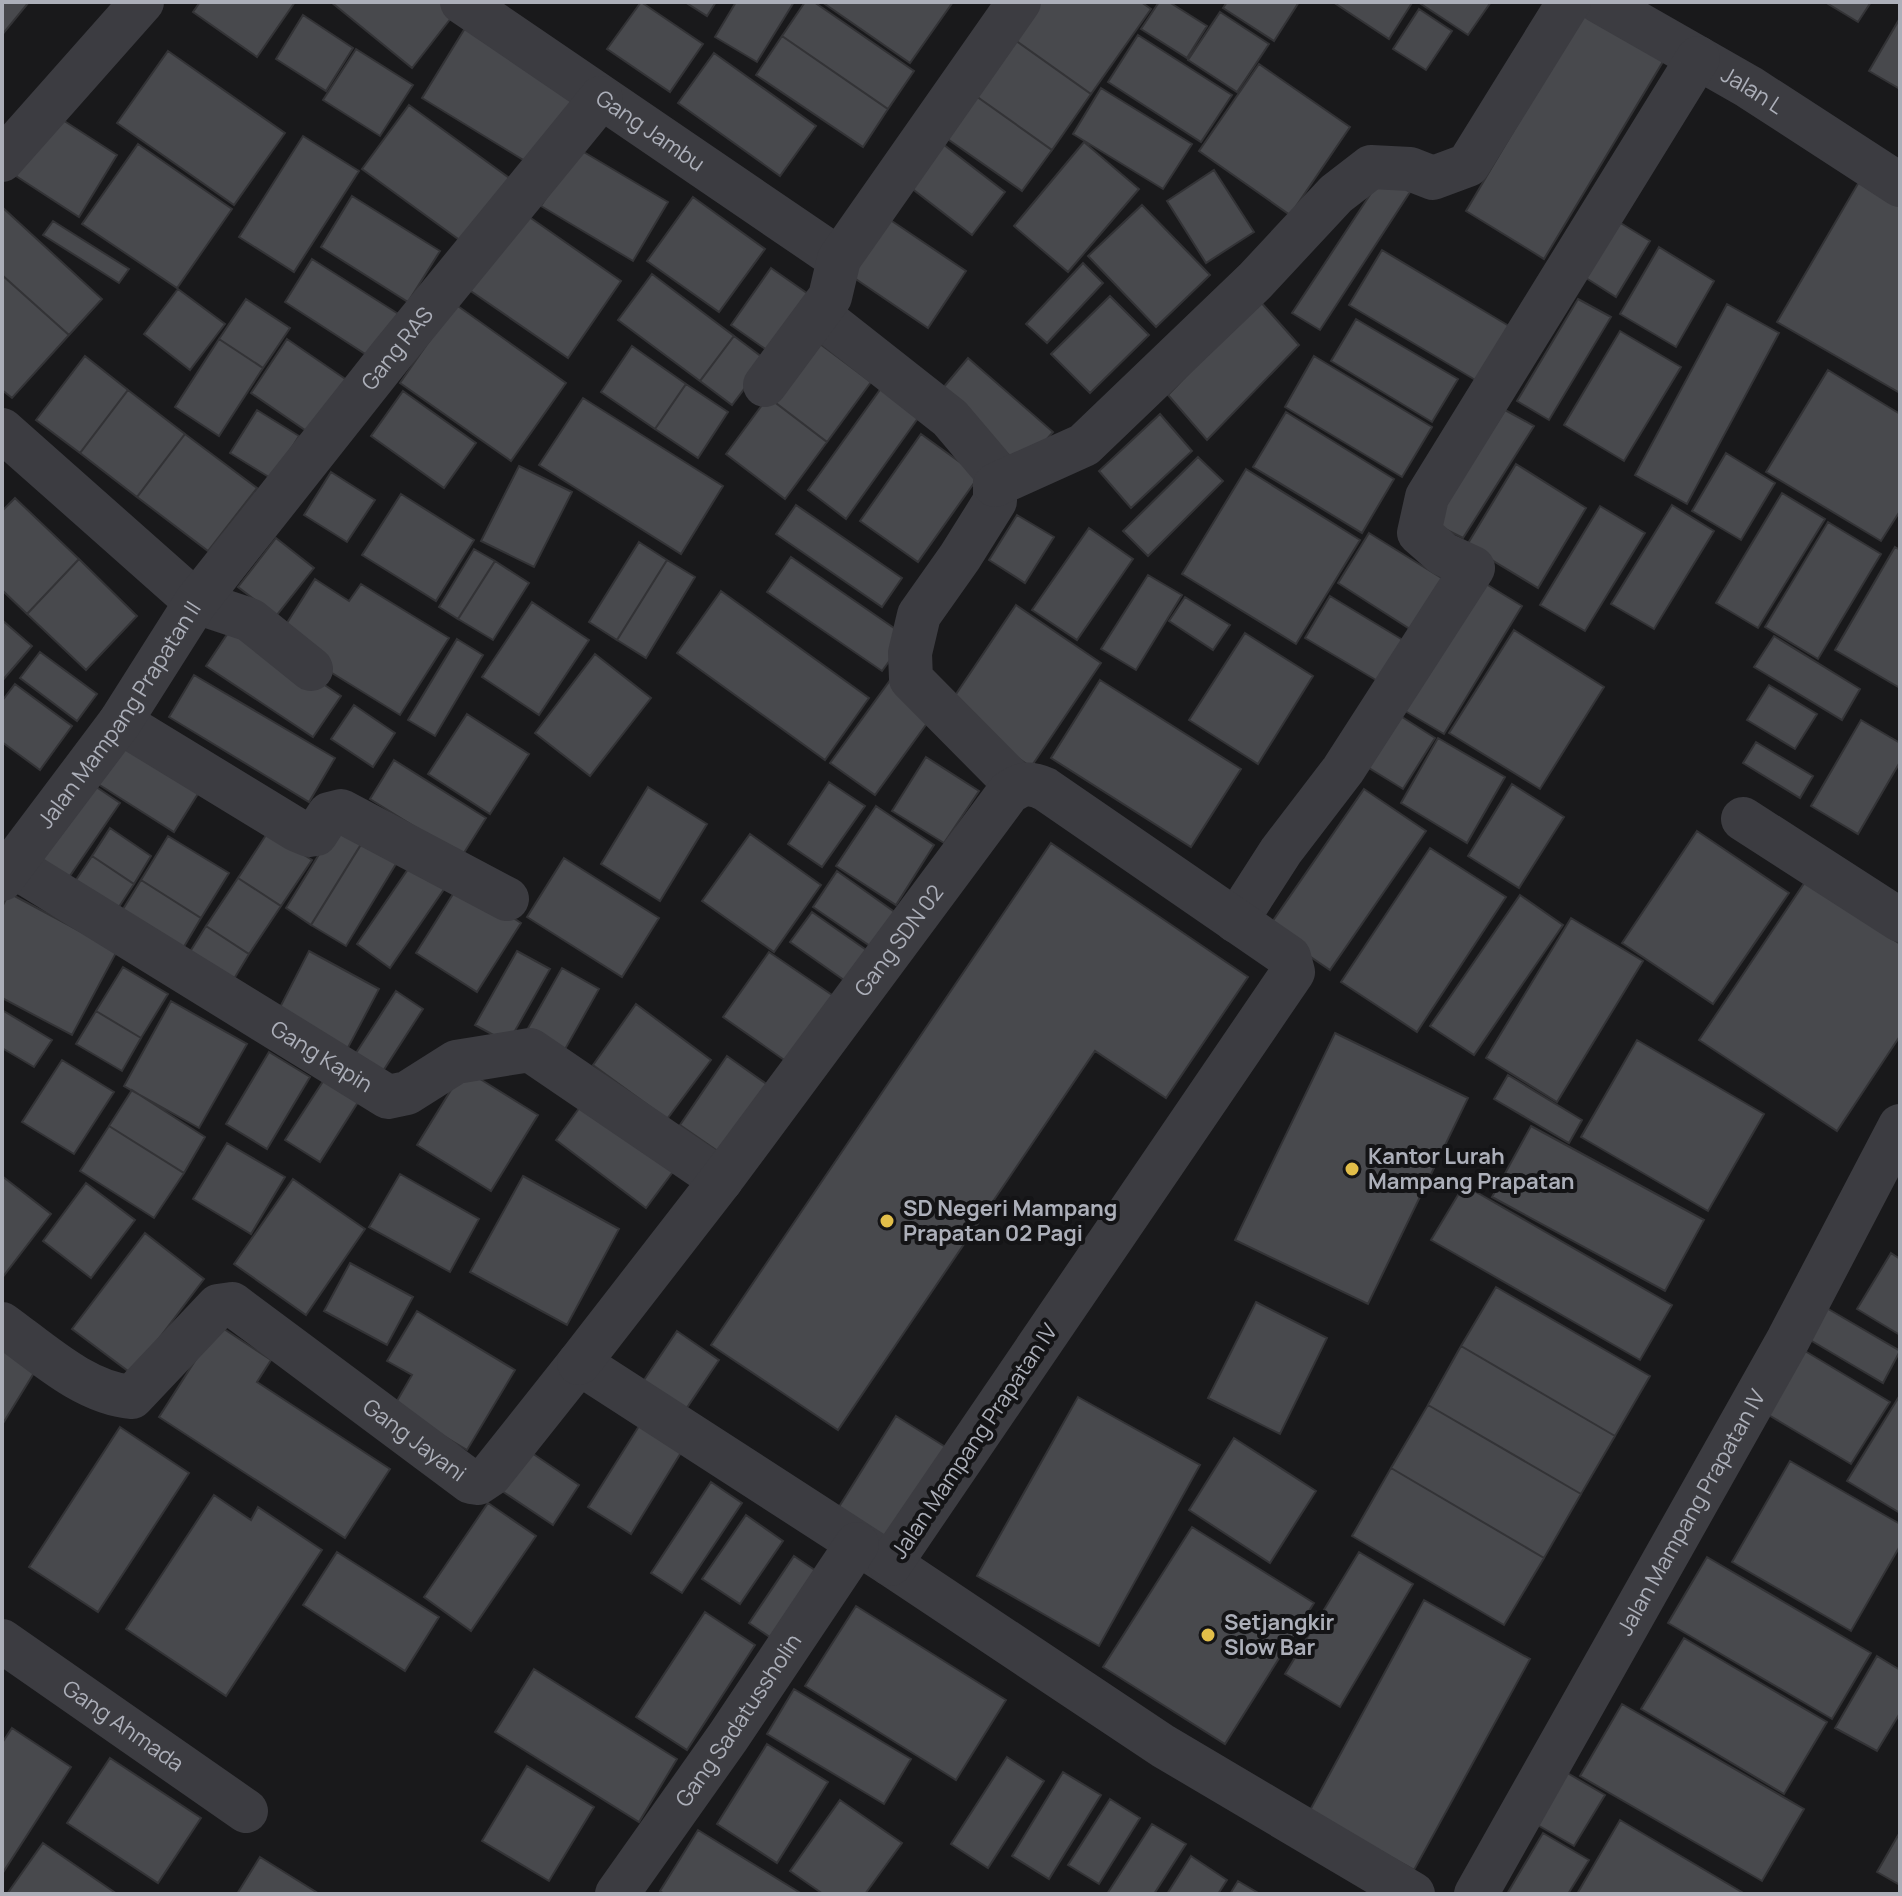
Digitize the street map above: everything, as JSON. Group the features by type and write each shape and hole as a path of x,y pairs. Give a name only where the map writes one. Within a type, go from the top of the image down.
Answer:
{"street":[{"path":"2,160 142,2"},
{"name":"Gang Jambu","path":"462,2 839,259"},
{"path":"765,385 830,297 839,259 1019,2"},
{"path":"995,485 1084,445 1255,281 1336,194 1371,167 1410,169 1433,178 1468,165 1569,2"},
{"name":"Jalan L","path":"1600,2 1749,87 1900,185"},
{"path":"818,314 950,418 995,471 995,501 919,615 910,653 911,679 1017,786 1031,782 1045,789 1236,921 1281,851 1343,770 1473,568 1443,554 1419,533 1427,497 1698,58"},
{"name":"Gang RAS","path":"196,602 392,354 601,98"},
{"name":"Jalan Mampang Prapatan II","path":"2,430 196,602 120,722 7,872"},
{"path":"196,602 250,620 311,669"},
{"path":"120,722 297,830 309,835 316,834 329,814 341,811 507,899"},
{"name":"Gang SDN 02","path":"579,1363 721,1180 1008,793 1017,786"},
{"path":"1743,819 1900,920"},
{"name":"Gang Kapin","path":"7,872 388,1097 407,1093 456,1062 530,1050 721,1180"},
{"name":"Jalan Mampang Prapatan IV","path":"1236,921 1289,957 1293,972 873,1554 1163,1746 1413,1894"},
{"name":"Jalan Mampang Prapatan IV","path":"1476,1894 1788,1340 1900,1126"},
{"name":"Gang Jayani","path":"2,1324 65,1370 110,1395 132,1397 218,1306 232,1304 471,1482 478,1483 490,1475 579,1363"},
{"path":"579,1363 873,1554"},
{"name":"Gang Sadatussholin","path":"617,1894 728,1737 873,1554"},
{"name":"Gang Ahmada","path":"2,1641 246,1811"}],"building":[{"path":"2,2 29,2 2,35"},
{"path":"200,2 295,2 257,57 193,12"},
{"path":"331,2 441,2 455,13 412,68"},
{"path":"641,2 703,44 670,92 607,49"},
{"path":"685,2 716,2 707,16"},
{"path":"736,2 794,2 757,62 715,37"},
{"path":"805,2 814,2 914,71 888,109 782,36"},
{"path":"822,2 953,2 910,63"},
{"path":"1032,2 1141,2 1151,9 1091,94 1008,35"},
{"path":"1159,2 1169,2 1207,26 1187,58 1141,29"},
{"path":"1227,2 1299,2 1274,41 1223,8"},
{"path":"1333,2 1411,2 1412,3 1389,39"},
{"path":"1418,2 1491,2 1468,35"},
{"path":"1590,2 1670,50 1544,259 1466,211"},
{"path":"1825,2 1871,2 1858,22"},
{"path":"1419,9 1452,31 1426,70 1393,49"},
{"path":"1220,12 1269,44 1237,92 1188,60"},
{"path":"303,15 353,48 326,91 276,59"},
{"path":"1900,18 1900,89 1869,71"},
{"path":"467,25 582,97 538,169 422,98"},
{"path":"1008,35 1091,94 1052,150 969,91"},
{"path":"1138,35 1232,95 1201,142 1108,82"},
{"path":"782,36 888,109 863,147 756,75"},
{"path":"356,49 413,85 380,136 323,100"},
{"path":"168,51 285,133 234,205 117,123"},
{"path":"714,53 816,126 780,176 678,103"},
{"path":"1259,64 1350,127 1290,215 1199,151"},
{"path":"1101,88 1192,144 1163,189 1073,134"},
{"path":"969,91 1052,150 1022,191 939,133"},
{"path":"409,105 512,180 465,244 362,169"},
{"path":"55,115 117,155 79,217 16,176"},
{"path":"303,136 359,171 294,272 239,237"},
{"path":"939,141 1005,192 972,235 906,184"},
{"path":"1084,142 1139,189 1068,272 1014,226"},
{"path":"138,144 232,209 177,288 82,224"},
{"path":"577,148 668,202 633,261 541,206"},
{"path":"1214,170 1254,232 1206,263 1167,201"},
{"path":"1383,175 1410,192 1320,330 1292,313"},
{"path":"1863,175 1900,197 1900,393 1777,322"},
{"path":"352,196 440,251 408,302 321,247"},
{"path":"693,197 765,249 719,312 647,261"},
{"path":"1142,205 1210,275 1156,327 1088,256"},
{"path":"2,207 102,299 69,335 2,275"},
{"path":"515,207 621,281 568,358 462,285"},
{"path":"880,213 966,271 928,328 841,269"},
{"path":"53,221 129,269 119,283 43,235"},
{"path":"1619,222 1650,241 1616,297 1586,278"},
{"path":"1659,247 1714,281 1676,347 1620,314"},
{"path":"1382,250 1509,326 1477,381 1349,305"},
{"path":"312,259 400,315 373,359 285,302"},
{"path":"1083,263 1103,283 1047,343 1026,324"},
{"path":"771,268 811,296 771,353 731,325"},
{"path":"652,274 734,336 700,381 618,320"},
{"path":"2,275 69,335 12,398 2,390"},
{"path":"178,289 225,324 190,370 144,334"},
{"path":"1110,296 1149,335 1090,393 1051,354"},
{"path":"246,299 290,328 263,368 219,339"},
{"path":"1578,299 1611,317 1549,420 1517,401"},
{"path":"1259,300 1299,345 1207,440 1168,395"},
{"path":"455,304 566,383 511,461 400,383"},
{"path":"1727,304 1779,333 1687,504 1635,475"},
{"path":"1356,319 1458,379 1432,422 1331,361"},
{"path":"1620,331 1681,367 1624,461 1564,425"},
{"path":"734,336 766,360 732,405 700,381"},
{"path":"812,338 871,382 827,442 768,397"},
{"path":"219,339 263,368 219,436 175,407"},
{"path":"287,339 354,385 318,439 251,393"},
{"path":"632,346 686,384 655,429 601,392"},
{"path":"85,356 128,390 80,453 36,420"},
{"path":"1314,356 1432,427 1402,477 1285,407"},
{"path":"968,358 1053,432 1023,467 938,394"},
{"path":"1828,370 1900,414 1900,511 1881,541 1766,472"},
{"path":"887,380 926,407 846,519 808,490"},
{"path":"686,384 728,412 698,458 655,429"},
{"path":"128,390 185,434 137,497 80,453"},
{"path":"403,391 476,443 444,488 371,436"},
{"path":"768,397 827,442 785,499 726,454"},
{"path":"583,398 723,486 681,554 539,465"},
{"path":"257,410 299,436 272,479 230,453"},
{"path":"1505,410 1534,426 1463,538 1433,523"},
{"path":"1286,412 1394,479 1362,533 1253,467"},
{"path":"1160,414 1192,451 1131,508 1099,471"},
{"path":"185,434 257,488 208,551 137,497"},
{"path":"921,434 979,476 918,562 860,521"},
{"path":"1726,453 1775,483 1741,540 1692,511"},
{"path":"1198,457 1223,481 1148,556 1123,531"},
{"path":"1516,464 1586,508 1538,588 1467,545"},
{"path":"519,466 572,492 534,567 481,541"},
{"path":"1246,469 1360,540 1296,644 1182,574"},
{"path":"331,472 375,500 347,542 304,515"},
{"path":"1782,493 1825,519 1758,628 1716,603"},
{"path":"401,494 474,540 436,601 362,555"},
{"path":"15,498 79,559 27,614 2,590 2,511"},
{"path":"796,505 902,578 882,607 776,534"},
{"path":"1672,505 1714,531 1654,629 1611,604"},
{"path":"1600,506 1645,533 1585,631 1540,605"},
{"path":"1017,515 1054,537 1025,583 989,560"},
{"path":"1828,522 1881,554 1818,659 1765,627"},
{"path":"1089,528 1133,559 1077,640 1032,610"},
{"path":"1369,533 1456,587 1424,638 1338,583"},
{"path":"276,538 314,568 276,616 238,587"},
{"path":"639,542 667,560 617,640 589,622"},
{"path":"1895,547 1900,550 1900,688 1835,650"},
{"path":"474,549 495,561 458,619 439,607"},
{"path":"791,557 907,637 882,671 767,592"},
{"path":"79,559 137,616 86,670 27,614"},
{"path":"667,560 695,577 646,658 617,640"},
{"path":"495,561 529,583 493,640 458,619"},
{"path":"1148,575 1182,595 1136,670 1101,649"},
{"path":"1473,576 1522,606 1444,734 1395,705"},
{"path":"315,579 349,601 361,584 449,638 400,715 311,660 285,626"},
{"path":"721,591 869,698 825,760 677,653"},
{"path":"1330,596 1416,648 1391,689 1305,638"},
{"path":"1185,597 1230,625 1213,650 1169,621"},
{"path":"532,602 589,640 539,715 482,677"},
{"path":"1016,605 1101,663 1031,767 946,709"},
{"path":"2,620 32,646 2,681"},
{"path":"234,624 341,696 313,737 206,666"},
{"path":"1514,630 1604,687 1540,789 1449,733"},
{"path":"1245,633 1313,676 1258,764 1189,720"},
{"path":"1774,636 1860,689 1842,720 1754,667"},
{"path":"457,639 483,655 435,736 408,720"},
{"path":"40,652 97,694 77,721 20,678"},
{"path":"595,654 651,698 590,776 535,733"},
{"path":"194,675 335,758 309,802 169,717"},
{"path":"891,679 936,711 875,795 830,763"},
{"path":"1100,680 1241,769 1191,847 1051,758"},
{"path":"15,684 72,726 40,770 2,742 2,701"},
{"path":"1769,685 1817,714 1795,749 1747,720"},
{"path":"354,705 395,733 373,767 331,739"},
{"path":"1388,708 1435,738 1403,789 1356,760"},
{"path":"467,714 529,754 490,814 428,774"},
{"path":"1861,720 1900,743 1900,762 1858,834 1811,806"},
{"path":"1438,738 1505,777 1467,843 1401,803"},
{"path":"125,741 201,789 174,832 98,784"},
{"path":"1756,742 1813,776 1800,798 1743,763"},
{"path":"926,757 979,791 944,843 892,811"},
{"path":"394,760 486,818 462,856 370,799"},
{"path":"86,780 120,803 63,886 29,862"},
{"path":"829,782 865,806 822,867 788,844"},
{"path":"1512,784 1564,817 1519,888 1468,856"},
{"path":"648,787 707,824 660,901 601,864"},
{"path":"1364,789 1426,831 1330,970 1268,928"},
{"path":"876,806 934,845 896,905 836,866"},
{"path":"339,822 365,838 311,925 286,908"},
{"path":"110,828 151,856 134,884 92,856"},
{"path":"1697,831 1789,893 1713,1004 1622,943"},
{"path":"268,832 312,860 281,906 238,878"},
{"path":"750,834 821,885 774,952 702,901"},
{"path":"168,836 229,873 201,918 141,880"},
{"path":"365,838 399,859 346,946 311,925"},
{"name":"SD Negeri Mampang Prapatan 02 Pagi","path":"1051,843 1248,977 1166,1098 1095,1051 838,1430 711,1345"},
{"path":"1430,848 1506,897 1417,1032 1341,982"},
{"path":"92,856 134,884 115,913 72,886"},
{"path":"417,856 451,879 390,968 357,944"},
{"path":"564,858 659,918 622,977 527,917"},
{"path":"837,871 896,913 873,948 813,907"},
{"path":"238,878 281,906 249,954 206,926"},
{"path":"141,880 201,918 176,960 115,922"},
{"path":"1805,882 1900,944 1900,1036 1837,1131 1699,1040"},
{"path":"460,883 521,923 477,992 416,953"},
{"path":"9,893 117,951 72,1035 2,998 2,907"},
{"path":"1520,895 1563,925 1474,1055 1430,1026"},
{"path":"812,912 872,954 851,985 790,942"},
{"path":"1571,918 1643,961 1557,1102 1486,1058"},
{"path":"206,926 249,954 226,992 183,963"},
{"path":"309,951 379,989 343,1057 274,1019"},
{"path":"517,951 550,969 508,1043 475,1025"},
{"path":"769,952 835,997 790,1064 723,1017"},
{"path":"123,967 168,994 141,1038 96,1011"},
{"path":"562,968 599,989 564,1051 527,1030"},
{"path":"396,991 423,1009 383,1071 356,1053"},
{"path":"171,1001 247,1044 199,1128 124,1086"},
{"path":"636,1004 711,1060 667,1119 593,1065"},
{"path":"2,1010 52,1040 34,1067 2,1048"},
{"path":"96,1011 141,1038 122,1071 76,1044"},
{"name":"Kantor Lurah Mampang Prapatan","path":"1335,1033 1468,1098 1368,1304 1235,1240"},
{"path":"1637,1040 1764,1114 1708,1211 1581,1137"},
{"path":"269,1052 310,1077 267,1149 226,1124"},
{"path":"727,1056 768,1085 722,1154 680,1125"},
{"path":"62,1060 114,1092 74,1154 22,1122"},
{"path":"333,1066 367,1088 320,1162 285,1140"},
{"path":"464,1069 538,1115 491,1191 417,1145"},
{"path":"1508,1075 1582,1120 1569,1143 1494,1099"},
{"path":"132,1090 205,1137 184,1173 109,1126"},
{"path":"588,1096 678,1165 646,1208 556,1140"},
{"path":"109,1126 184,1173 154,1218 80,1171"},
{"path":"1531,1126 1704,1220 1665,1291 1492,1197"},
{"path":"227,1143 285,1177 251,1234 193,1199"},
{"path":"400,1174 479,1219 450,1272 369,1227"},
{"path":"2,1176 51,1214 2,1278"},
{"path":"523,1176 619,1229 567,1325 470,1272"},
{"path":"293,1179 365,1229 306,1315 234,1264"},
{"path":"86,1183 135,1220 91,1278 43,1241"},
{"path":"1464,1185 1672,1305 1640,1360 1431,1240"},
{"path":"145,1233 204,1279 132,1374 72,1329"},
{"path":"1891,1253 1900,1259 1900,1335 1857,1309"},
{"path":"350,1263 413,1297 387,1345 324,1311"},
{"path":"1496,1287 1650,1376 1615,1436 1461,1346"},
{"path":"1256,1302 1327,1338 1280,1434 1208,1398"},
{"path":"1818,1303 1900,1351 1883,1383 1800,1334"},
{"path":"417,1311 515,1370 467,1450 394,1406 412,1375 387,1361"},
{"path":"218,1325 271,1360 257,1382 390,1469 345,1538 159,1417"},
{"path":"677,1331 719,1360 684,1412 642,1383"},
{"path":"1461,1346 1615,1436 1581,1494 1428,1405"},
{"path":"2,1347 37,1368 2,1425"},
{"path":"1805,1351 1890,1402 1851,1464 1767,1414"},
{"path":"1900,1395 1900,1513 1847,1481"},
{"path":"1078,1397 1200,1465 1099,1646 977,1576"},
{"path":"1428,1405 1581,1494 1544,1558 1391,1468"},
{"path":"896,1416 955,1453 896,1547 837,1510"},
{"path":"639,1426 682,1451 631,1534 588,1507"},
{"path":"120,1427 189,1473 98,1612 29,1567"},
{"path":"1234,1438 1316,1491 1270,1563 1189,1510"},
{"path":"526,1449 579,1485 553,1525 499,1489"},
{"path":"1790,1461 1900,1524 1900,1546 1851,1631 1732,1562"},
{"path":"1391,1468 1544,1558 1504,1625 1352,1536"},
{"path":"711,1482 742,1503 682,1593 651,1573"},
{"path":"214,1495 251,1520 258,1507 322,1550 226,1696 126,1629"},
{"path":"488,1503 536,1536 471,1631 424,1597"},
{"path":"746,1515 783,1541 740,1604 702,1579"},
{"name":"Setjangkir Slow Bar","path":"1192,1527 1314,1603 1225,1744 1103,1667"},
{"path":"337,1552 439,1617 405,1671 303,1605"},
{"path":"1359,1552 1413,1584 1340,1707 1285,1674"},
{"path":"794,1556 828,1579 783,1646 749,1623"},
{"path":"1707,1557 1871,1653 1832,1719 1668,1623"},
{"path":"1424,1600 1530,1659 1414,1870 1309,1812"},
{"path":"856,1606 1006,1700 956,1780 805,1686"},
{"path":"705,1612 755,1645 687,1750 636,1717"},
{"path":"1684,1638 1827,1722 1784,1794 1641,1709"},
{"path":"1877,1656 1900,1670 1900,1713 1877,1751 1835,1728"},
{"path":"534,1669 677,1759 639,1822 495,1732"},
{"path":"794,1689 911,1759 884,1804 767,1734"},
{"path":"1622,1704 1804,1809 1762,1881 1580,1776"},
{"path":"12,1728 71,1767 2,1874 2,1743"},
{"path":"767,1744 828,1782 777,1863 717,1824"},
{"path":"1007,1757 1044,1781 988,1868 951,1844"},
{"path":"110,1758 201,1818 158,1883 67,1823"},
{"path":"527,1766 594,1807 549,1881 482,1841"},
{"path":"1564,1771 1605,1795 1574,1846 1534,1823"},
{"path":"1063,1772 1101,1795 1049,1879 1012,1856"},
{"path":"1110,1799 1140,1818 1099,1884 1068,1865"},
{"path":"840,1800 902,1843 865,1894 823,1894 790,1871"},
{"path":"1620,1820 1745,1894 1577,1894"},
{"path":"1152,1824 1186,1844 1154,1894 1107,1894"},
{"path":"698,1830 802,1894 664,1894 660,1891"},
{"path":"1900,1832 1900,1885 1877,1872"},
{"path":"1543,1833 1589,1860 1568,1894 1507,1894"},
{"path":"43,1843 117,1894 7,1894"},
{"path":"1191,1856 1227,1880 1218,1894 1167,1894"},
{"path":"260,1857 316,1892 237,1894"},
{"path":"1238,1881 1260,1894 1230,1894"}],"place":[{"name":"Kantor Lurah Mampang Prapatan","path":"1352,1169"},
{"name":"SD Negeri Mampang Prapatan 02 Pagi","path":"887,1221"},
{"name":"Setjangkir Slow Bar","path":"1208,1635"}]}
